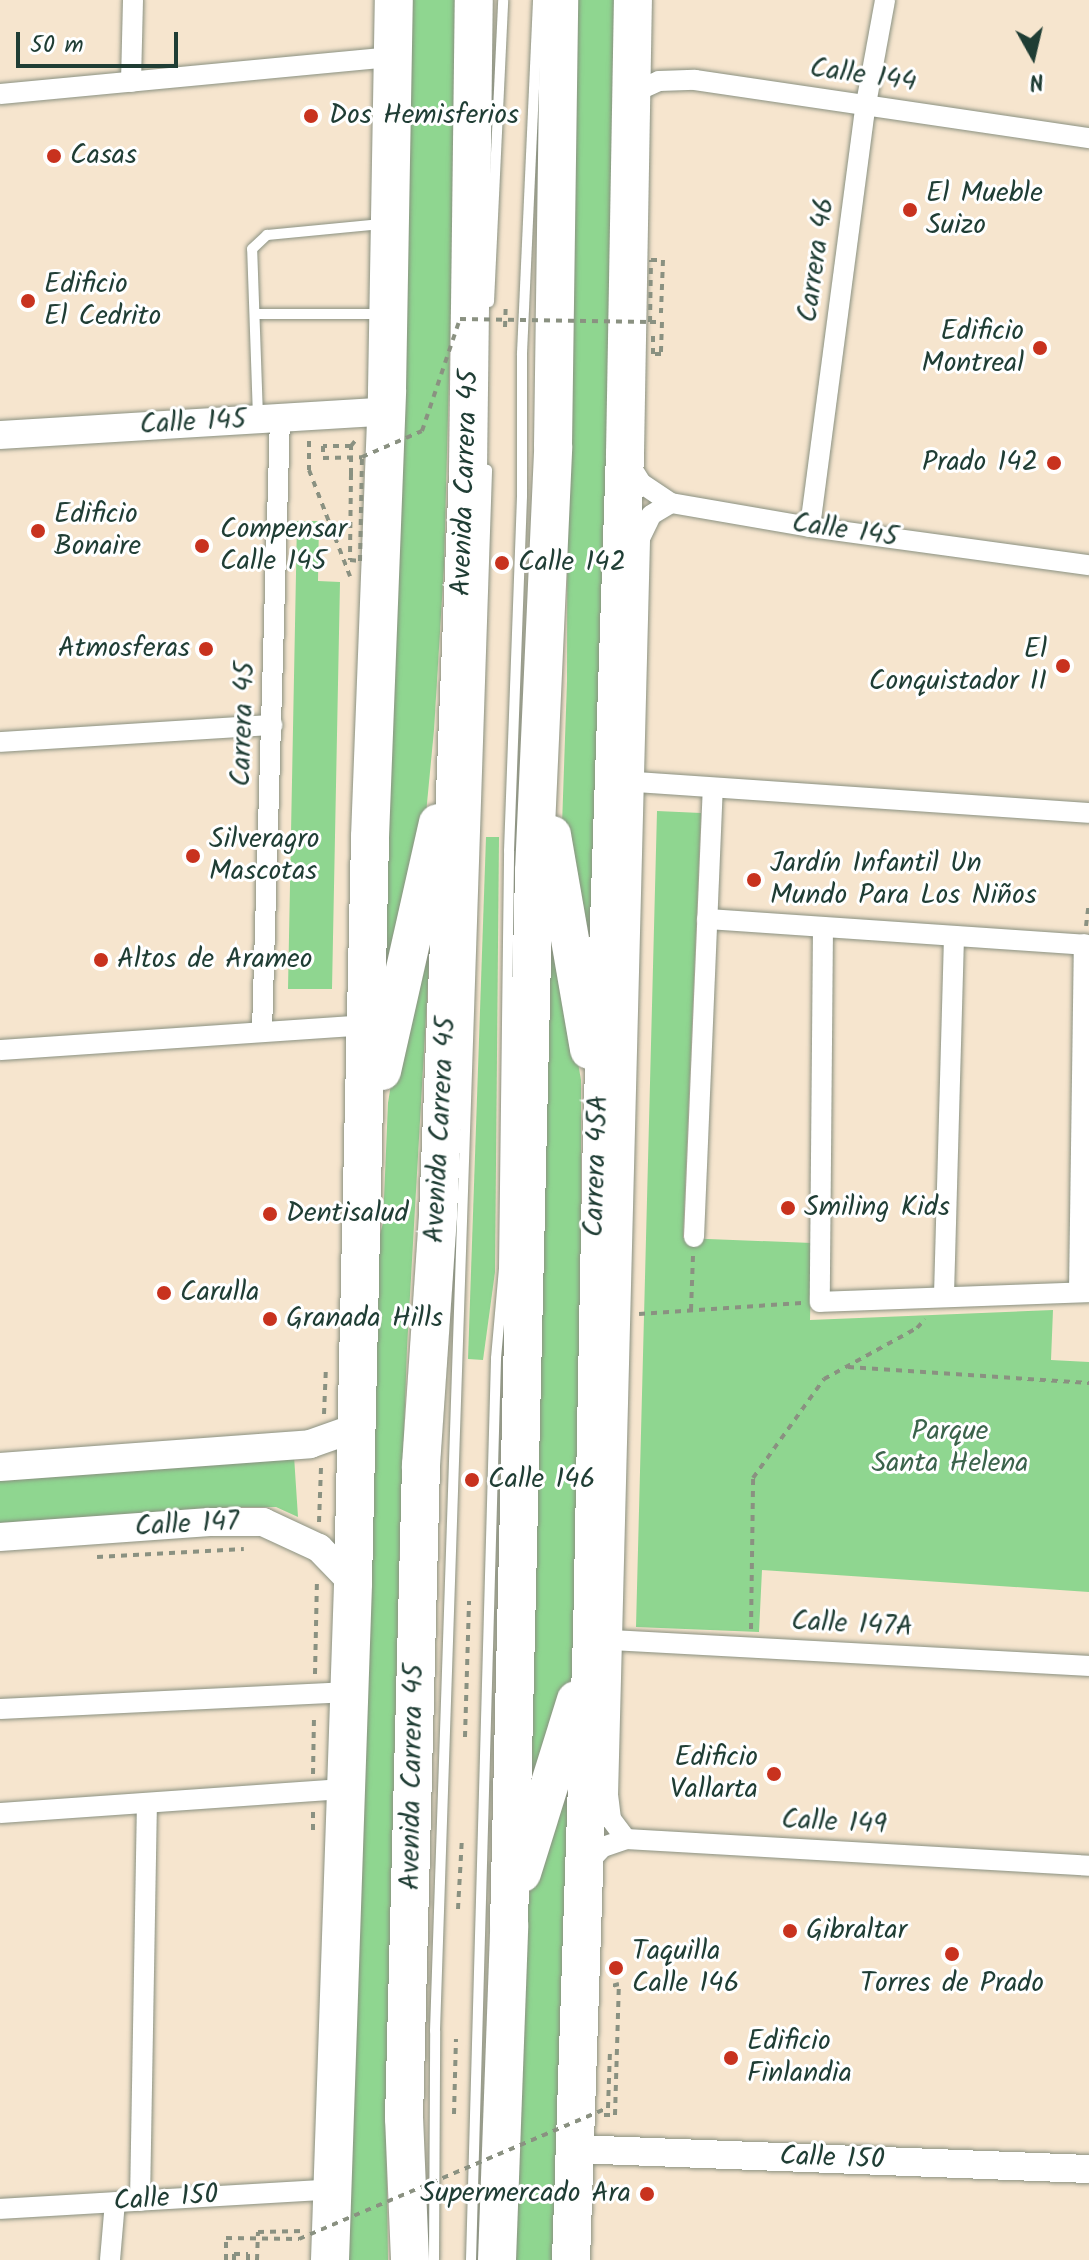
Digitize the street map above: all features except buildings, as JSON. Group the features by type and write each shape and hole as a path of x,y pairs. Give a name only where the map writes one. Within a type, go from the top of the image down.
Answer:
{"highway":[{"path":"319,2246 332,2189 347,1789 358,1427 365,1025 387,411 394,0"},
{"name":"Avenida Carrera 45","path":"410,2260 404,2119 421,1465 438,1215 468,471 474,0"},
{"path":"497,2260 509,1926 539,757 553,446 559,0"},
{"path":"571,2260 585,1866 602,1637 602,1128 625,454 633,0"},
{"path":"363,1182 409,938 456,750"},
{"path":"539,757 602,1128"},
{"path":"509,1926 602,1637"}],"street":[{"path":"131,82 133,0"},
{"name":"Carrera 46","path":"810,527 866,104 885,0"},
{"path":"0,94 393,57"},
{"name":"Calle 144","path":"630,94 645,85 677,80 866,104 1089,138"},
{"name":"Calle 145","path":"0,435 387,411"},
{"name":"Carrera 45","path":"262,1031 272,725 269,419"},
{"name":"Calle 145","path":"625,454 641,483 671,503 810,527 1089,565"},
{"name":"Carrera 45A","path":"626,1839 611,1819 608,1806 602,1637 635,782 640,538 651,515 671,503"},
{"path":"0,742 272,725"},
{"path":"635,782 1089,813"},
{"path":"694,1237 713,788"},
{"path":"707,919 1086,945 1084,1292 820,1302 823,927"},
{"path":"944,1295 954,936"},
{"path":"0,1050 365,1025"},
{"path":"0,1467 322,1441 358,1427"},
{"name":"Calle 147","path":"0,1537 241,1521 277,1526 318,1547 353,1583"},
{"name":"Calle 147A","path":"602,1637 1089,1666"},
{"path":"0,1709 350,1692"},
{"path":"0,1813 347,1789"},
{"path":"140,2201 147,1803"},
{"path":"585,1866 603,1847 626,1839"},
{"name":"Calle 149","path":"626,1839 1089,1866"},
{"name":"Calle 150","path":"575,2149 1089,2169"},
{"name":"Calle 150","path":"0,2209 332,2189"},
{"path":"110,2260 115,2202"}],"lane":[{"path":"488,316 503,0"},
{"path":"471,2260 496,1358 504,1268 509,851 522,496 522,353 538,0"},
{"path":"269,419 255,314 252,249 267,235 390,223"},
{"path":"255,314 388,314"},
{"path":"434,2260 436,2015 487,450"}],"path":[{"path":"650,322 651,260 663,260 661,313"},
{"path":"351,446 323,446 323,458 362,457 422,431 460,319 662,322 661,354 653,354 653,333"},
{"path":"351,474 350,560 360,561 362,457"},
{"path":"691,1311 694,1237"},
{"path":"750,1648 753,1478 824,1379 917,1328 944,1295"},
{"path":"632,1314 820,1302"},
{"path":"846,1367 1089,1383"},
{"path":"318,1547 322,1441"},
{"path":"90,1557 256,1548"},
{"path":"465,1737 469,1601"},
{"path":"458,1909 462,1837"},
{"path":"226,2260 226,2238 299,2239 608,2108 612,1984 619,1984 615,2115"},
{"path":"454,2114 456,2039"},
{"path":"257,2260 258,2232 319,2246"},
{"path":"234,2260 234,2254 248,2254 248,2260"}],"green space":[{"path":"405,0 458,0 458,35 444,566 434,730 423,845 384,988"},
{"path":"576,0 628,0 593,1021 562,825 567,681 568,268"},
{"path":"297,521 319,521 318,581 340,582 332,989 288,989"},
{"name":"Parque Santa Helena","path":"657,811 701,813 683,1238 812,1243 810,1320 1053,1310 1051,1360 1089,1362 1089,1592 762,1570 759,1632 636,1627"},
{"path":"486,837 499,837 495,1272 483,1360 468,1359"},
{"path":"549,897 581,1080 581,1649 529,1813"},
{"path":"432,911 407,1348 399,1573 386,2116 388,2260 342,2260 370,1273 383,1223 388,1103 403,1009"},
{"path":"294,1456 298,1517 276,1507 231,1507 0,1523 0,1481"},
{"path":"578,1725 559,2260 509,2260 520,1976 531,1880"}],"place":[{"name":"Dos Hemisferios","path":"311,116"},
{"name":"Casas","path":"54,156"},
{"name":"El Mueble Suizo","path":"910,210"},
{"name":"Edificio El Cedrito","path":"28,301"},
{"name":"Edificio Montreal","path":"1040,348"},
{"name":"Prado 142","path":"1054,463"},
{"name":"Edificio Bonaire","path":"38,531"},
{"name":"Compensar Calle 145","path":"202,546"},
{"name":"Calle 142","path":"502,563"},
{"name":"Atmosferas","path":"206,649"},
{"name":"El Conquistador II","path":"1063,666"},
{"name":"Silveragro Mascotas","path":"193,856"},
{"name":"Jardín Infantil Un Mundo Para Los Niños","path":"754,880"},
{"name":"Altos de Arameo","path":"101,960"},
{"name":"Smiling Kids","path":"788,1208"},
{"name":"Dentisalud","path":"270,1214"},
{"name":"Carulla","path":"164,1293"},
{"name":"Granada Hills","path":"270,1319"},
{"name":"Calle 146","path":"472,1480"},
{"name":"Edificio Vallarta","path":"774,1774"},
{"name":"Gibraltar","path":"790,1931"},
{"name":"Torres de Prado","path":"952,1954"},
{"name":"Taquilla Calle 146","path":"616,1968"},
{"name":"Edificio Finlandia","path":"731,2058"},
{"name":"Supermercado Ara","path":"647,2194"}]}
